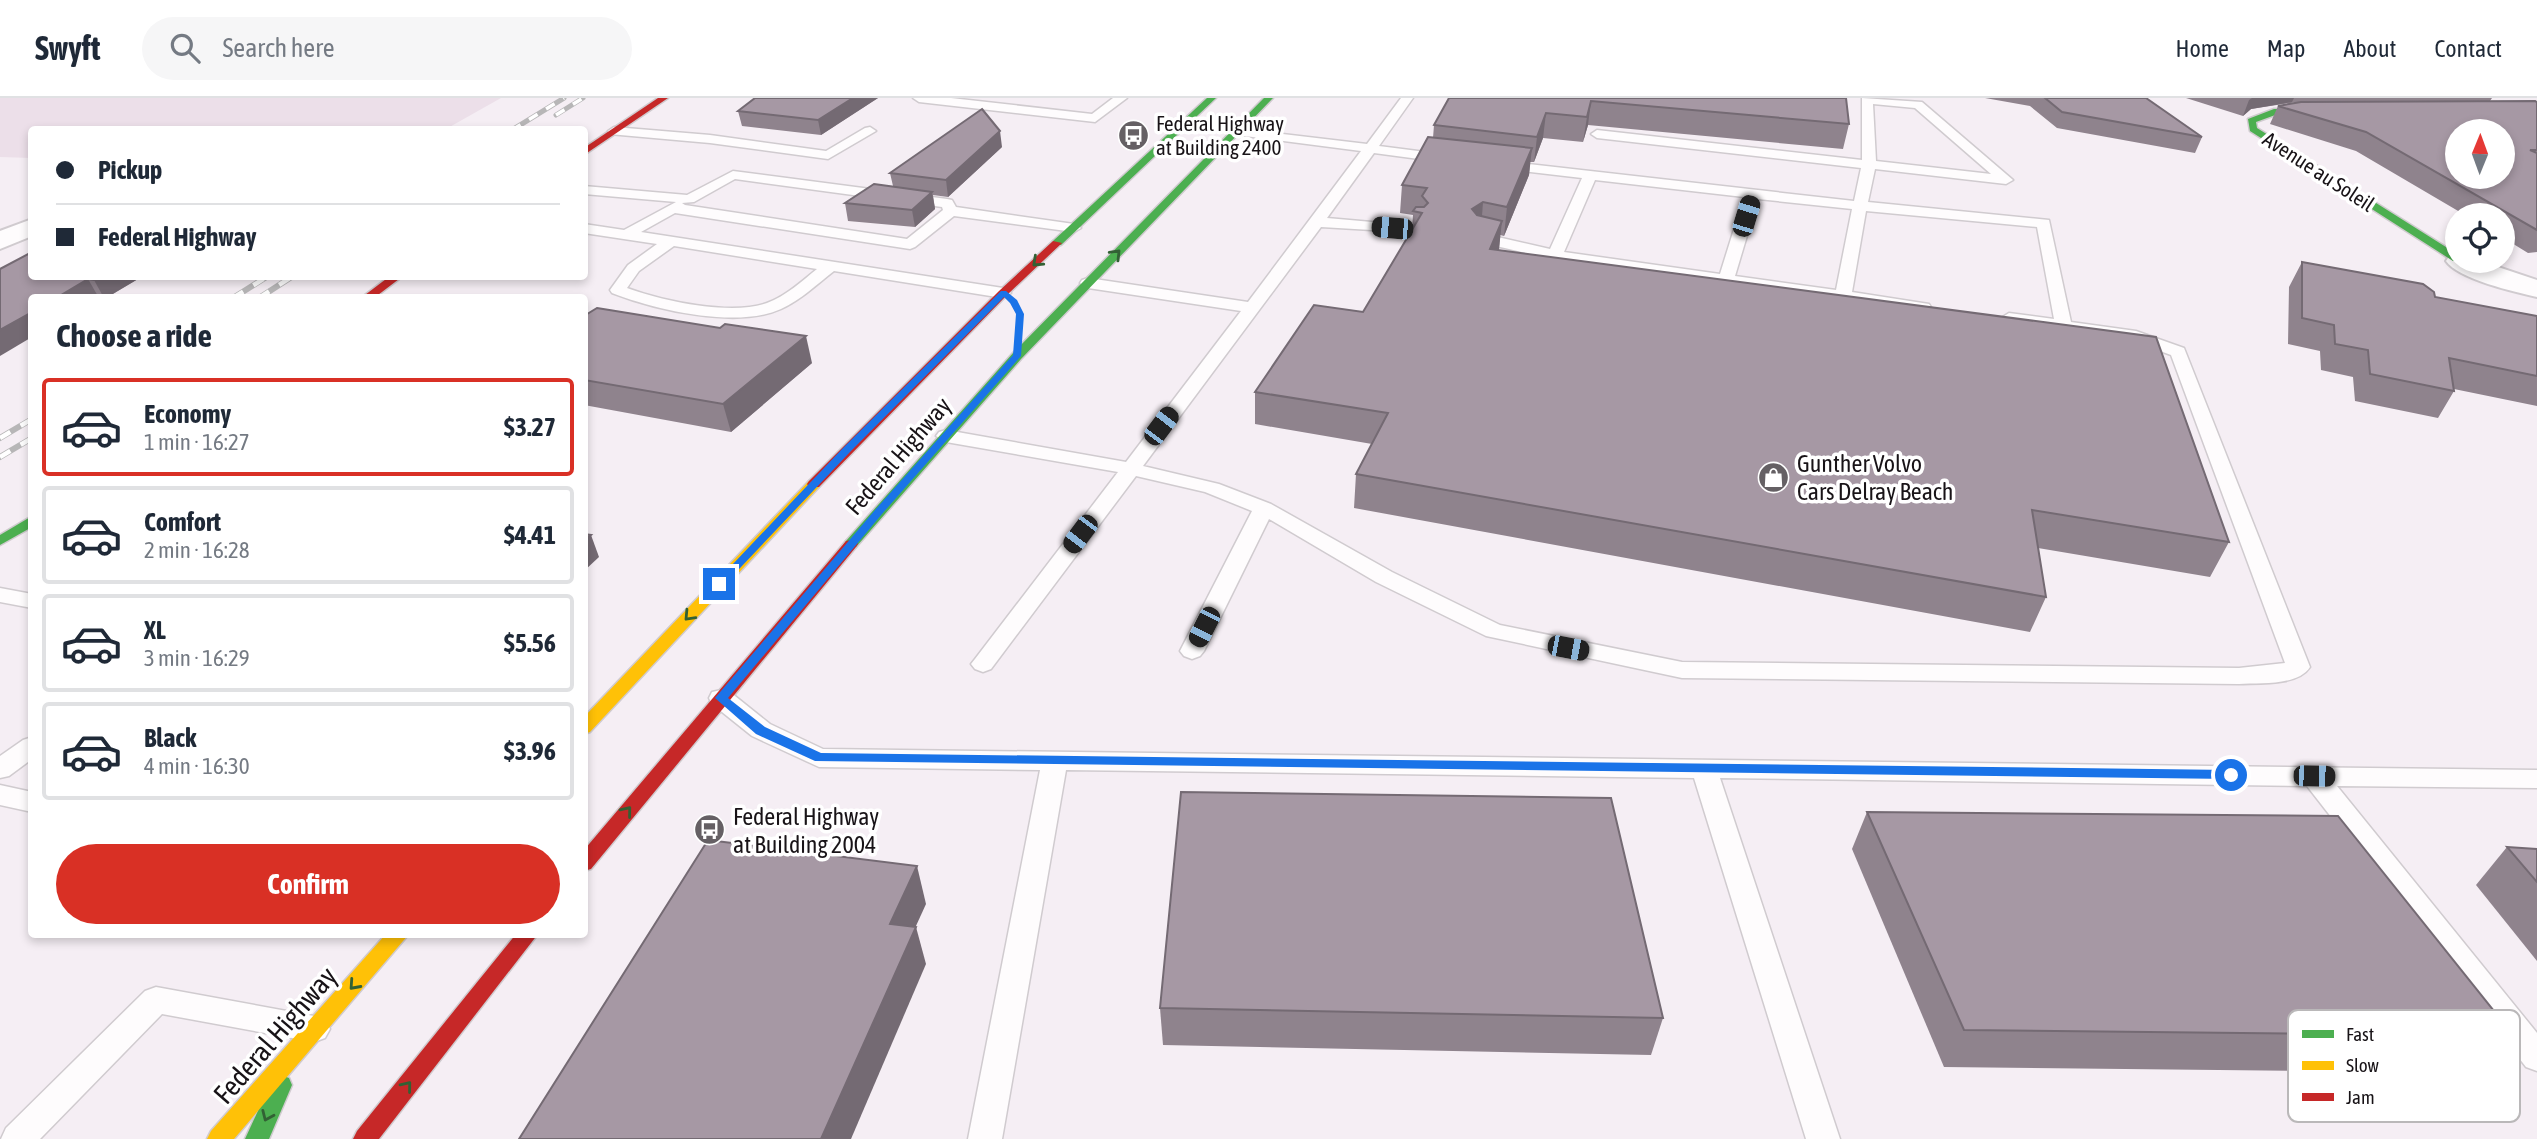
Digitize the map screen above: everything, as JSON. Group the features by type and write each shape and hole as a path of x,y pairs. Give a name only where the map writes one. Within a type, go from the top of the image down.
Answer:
{"main road":[{"path":"588,149 664,98"},
{"name":"Federal Highway","path":"593,707 847,450 1009,297 1074,228 1208,98"},
{"name":"Federal Highway","path":"588,859 721,698 1017,356 1269,98"},
{"name":"Avenue au Soleil","path":"2346,111 2272,112 2251,121 2253,129 2445,252"},
{"path":"1104,221 1128,197 1131,174"},
{"path":"1074,272 1088,283"},
{"path":"372,294 392,280"},
{"path":"1017,356 1019,328"},
{"path":"0,541 28,523"},
{"name":"Federal Highway","path":"219,1139 395,938"},
{"path":"365,1139 525,938"},
{"path":"257,1139 306,1039"}],"street":[{"path":"0,240 28,228"},
{"name":"Avenue au Soleil","path":"2485,273 2537,289"}],"lane":[{"path":"919,98 1095,118 1121,98"},
{"path":"983,664 1317,222 1407,98"},
{"path":"1597,134 1869,164 2006,180 1918,105 1862,99 1869,164 1843,295"},
{"path":"614,131 710,139 828,155 870,131"},
{"path":"1237,131 1459,160"},
{"path":"1485,163 1860,206 2043,223 2063,325"},
{"path":"626,234 733,175 947,203 951,211"},
{"path":"1555,255 1590,175"},
{"path":"588,190 689,198"},
{"path":"1726,280 1752,194"},
{"path":"673,208 910,244 951,211 1074,228"},
{"path":"1317,222 1417,230"},
{"path":"588,229 1009,297"},
{"path":"1480,239 1555,255 1945,310"},
{"path":"672,241 621,279 618,290 631,295 724,312 745,312 770,308 831,266"},
{"path":"1088,283 1252,308"},
{"path":"946,436 1129,468 1212,488 1264,508 1384,577 1494,631 1682,670 2239,676 2278,674 2298,667 2178,352 2136,336 1984,316"},
{"path":"1192,651 1264,508"},
{"path":"0,595 28,600"},
{"path":"721,698 761,730 819,758 2537,779"},
{"path":"0,769 28,749"},
{"path":"985,1139 1055,761"},
{"path":"1704,768 1822,1139"},
{"path":"2314,776 2500,1010"},
{"path":"0,795 28,801"},
{"path":"18,1139 156,1000 306,1039"},
{"path":"2520,1036 2537,1057"}],"shaded area":[{"path":"0,98 501,98 451,126 28,126 28,158 0,157"}],"building":[{"path":"755,98 853,98 818,120 738,111"},
{"path":"1449,98 1846,98 1849,124 1591,101 1587,117 1546,113 1537,137 1434,125"},
{"path":"2045,98 2146,98 2202,137 2062,112"},
{"path":"2535,101 2537,150 2530,150 2537,153 2537,230 2515,217 2515,203 2490,203 2465,189 2515,189 2515,119 2445,119 2445,177 2366,132 2278,106 2301,102"},
{"path":"982,109 1000,131 946,180 890,173"},
{"name":"Gunther Volvo Cars Delray Beach","path":"1428,137 1532,148 1507,207 1483,202 1472,209 1477,215 1502,221 1490,249 2156,337 2229,542 2032,510 2046,597 1356,474 1388,413 1255,392 1314,305 1363,312 1422,213 1413,211 1416,207 1424,207 1428,203 1422,196 1427,188 1402,185"},
{"path":"874,184 932,192 912,210 845,203"},
{"path":"28,254 28,280 86,280 63,294 28,294 28,314 0,330 0,269"},
{"path":"2302,262 2423,284 2434,292 2435,297 2537,316 2537,376 2449,358 2454,391 2370,374 2368,350 2335,344 2334,325 2302,318"},
{"path":"597,308 720,328 725,324 806,336 723,404 588,381 588,314"},
{"path":"1181,792 1611,798 1663,1018 1160,1008"},
{"path":"1867,812 2338,816 2493,1010 2288,1010 2288,1034 1964,1030"},
{"path":"708,840 917,866 890,924 916,927 821,1139 519,1139"},
{"path":"2507,847 2537,849 2537,882"}],"railway":[{"path":"518,126 564,98"},
{"path":"556,115 583,98"},
{"path":"239,294 262,280"},
{"path":"265,294 287,280"},
{"path":"0,438 28,421"},
{"path":"0,457 28,440"}],"traffic: fast":[{"path":"1057,243 1212,98"},
{"path":"851,544 1017,356 1269,98"},
{"path":"2328,111 2277,111 2251,121 2253,129 2445,251"},
{"path":"0,541 28,523"},
{"path":"257,1139 281,1085"}],"traffic: slow":[{"path":"588,724 814,484"},
{"path":"219,1139 395,938"}],"traffic: jam":[{"path":"588,149 664,98"},
{"path":"814,484 1003,293 1057,243"},
{"path":"372,294 392,280"},
{"path":"588,859 851,544"},
{"path":"365,1139 525,938"}],"place":[{"name":"Federal Highway at Building 2400","path":"1133,135"},
{"name":"Gunther Volvo Cars Delray Beach","path":"1774,477"},
{"name":"Federal Highway at Building 2004","path":"710,830"}],"route":[{"path":"719,584 1003,293 1014,301 1020,314 1017,356 878,512 721,698 761,730 819,758 2231,775"}]}
